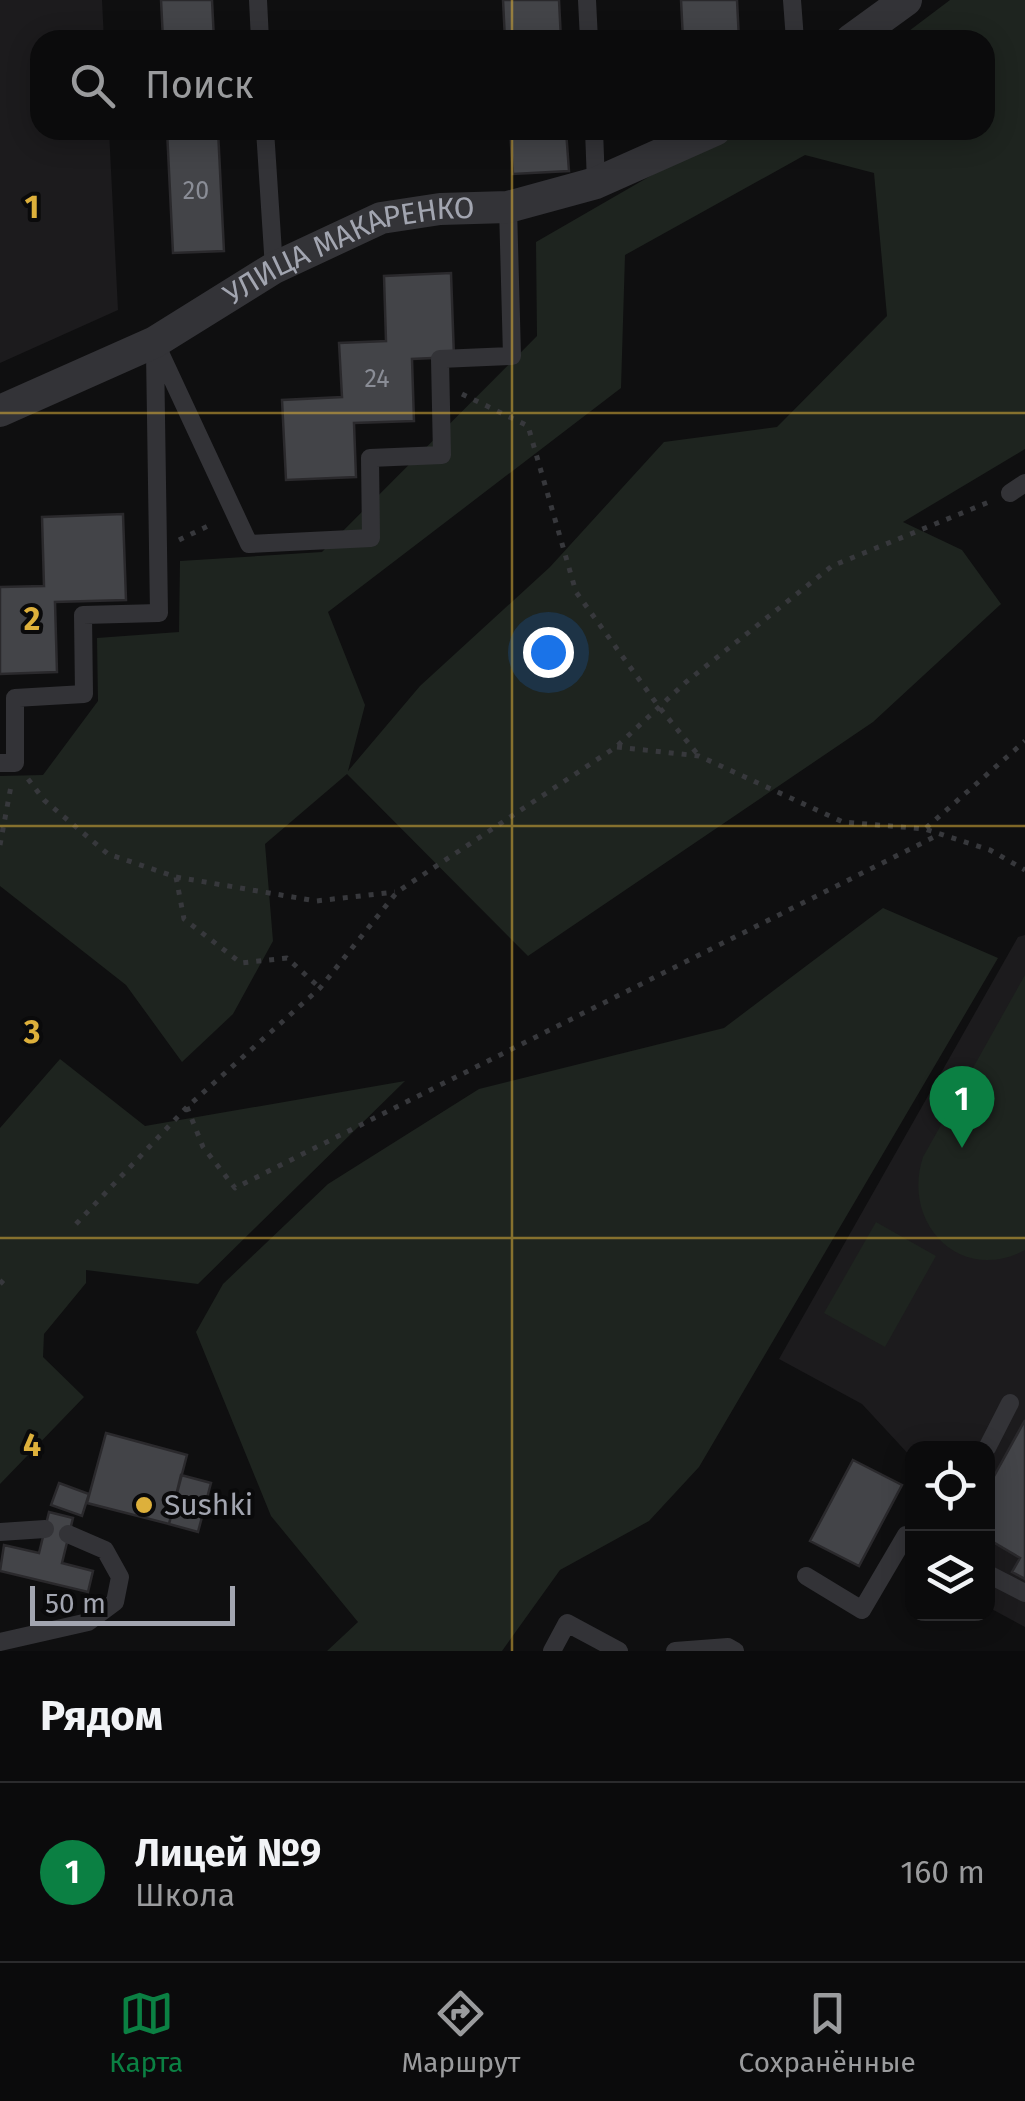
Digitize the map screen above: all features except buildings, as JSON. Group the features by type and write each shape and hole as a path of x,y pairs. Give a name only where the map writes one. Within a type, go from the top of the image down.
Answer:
{"street":[{"path":"865,30 906,0"},
{"name":"УЛИЦА МАКАРЕНКО","path":"0,411 155,342 274,268 382,218 440,209 508,208 596,183 693,140"}],"lane":[{"path":"258,0 260,30"},
{"path":"587,0 588,30"},
{"path":"792,0 794,30"},
{"path":"266,140 274,268"},
{"path":"594,140 596,183"},
{"path":"155,342 249,544 371,538 370,458 442,455 440,359 512,356 508,208"},
{"path":"7,763 14,698 84,694 83,615 158,613 155,342"},
{"path":"991,1441 1010,1404"},
{"path":"0,1532 45,1529"},
{"path":"0,1642 88,1622 114,1602 120,1577 105,1550 68,1534"},
{"path":"806,1576 862,1610 905,1537"},
{"path":"995,1578 1025,1593"},
{"path":"552,1651 567,1624 619,1651"},
{"path":"675,1651 728,1647 735,1651"}],"path":[{"path":"441,384 528,426 576,592 659,707 700,756"},
{"path":"76,1224 188,1107 320,988 397,892 616,747 659,707 832,566 1018,488"},
{"path":"158,550 235,513"},
{"path":"925,829 1025,741"},
{"path":"616,747 700,756 843,822 925,829 990,850 1025,870"},
{"path":"0,845 7,763"},
{"path":"7,763 108,854 176,878 316,901 397,892"},
{"path":"188,1107 204,1147 235,1188 940,834"},
{"path":"176,878 184,918 241,964 288,958 320,988"},
{"path":"0,1284 8,1276"}],"shaded area":[{"path":"0,0 102,0 104,30 30,30 30,140 110,140 118,310 0,363"},
{"path":"950,0 1025,0 1025,449 903,522 962,550 1001,604 873,722 528,956 347,774 265,844 273,941 233,1014 182,1062 126,985 0,886 0,776 43,775 98,701 97,638 179,632 180,561 322,552 537,336 536,242 713,140 995,140 995,30 910,30","holes":["805,155 874,173 887,316 777,427 664,442 550,567 420,686 348,771 365,705 328,612 621,388 625,255"]},
{"path":"883,908 998,958 699,1467 649,1521 560,1570 502,1651 327,1651 358,1622 271,1516 196,1332 223,1284 328,1184 479,1089 724,1028"},
{"path":"1025,935 1025,1627 995,1611 995,1441 905,1441 905,1450 862,1404 779,1359 1018,937"},
{"path":"1025,975 1025,1250 1001,1259 979,1260 958,1253 928,1225 918,1181 923,1157"},
{"path":"60,1059 145,1126 405,1081 198,1284 86,1270 86,1283 44,1334 43,1357 84,1397 0,1484 0,1128"},
{"path":"876,1222 936,1256 885,1347 824,1313"}],"place":[{"name":"Лицей №9","path":"962,1148"},
{"name":"Sushki","path":"144,1505"}]}
